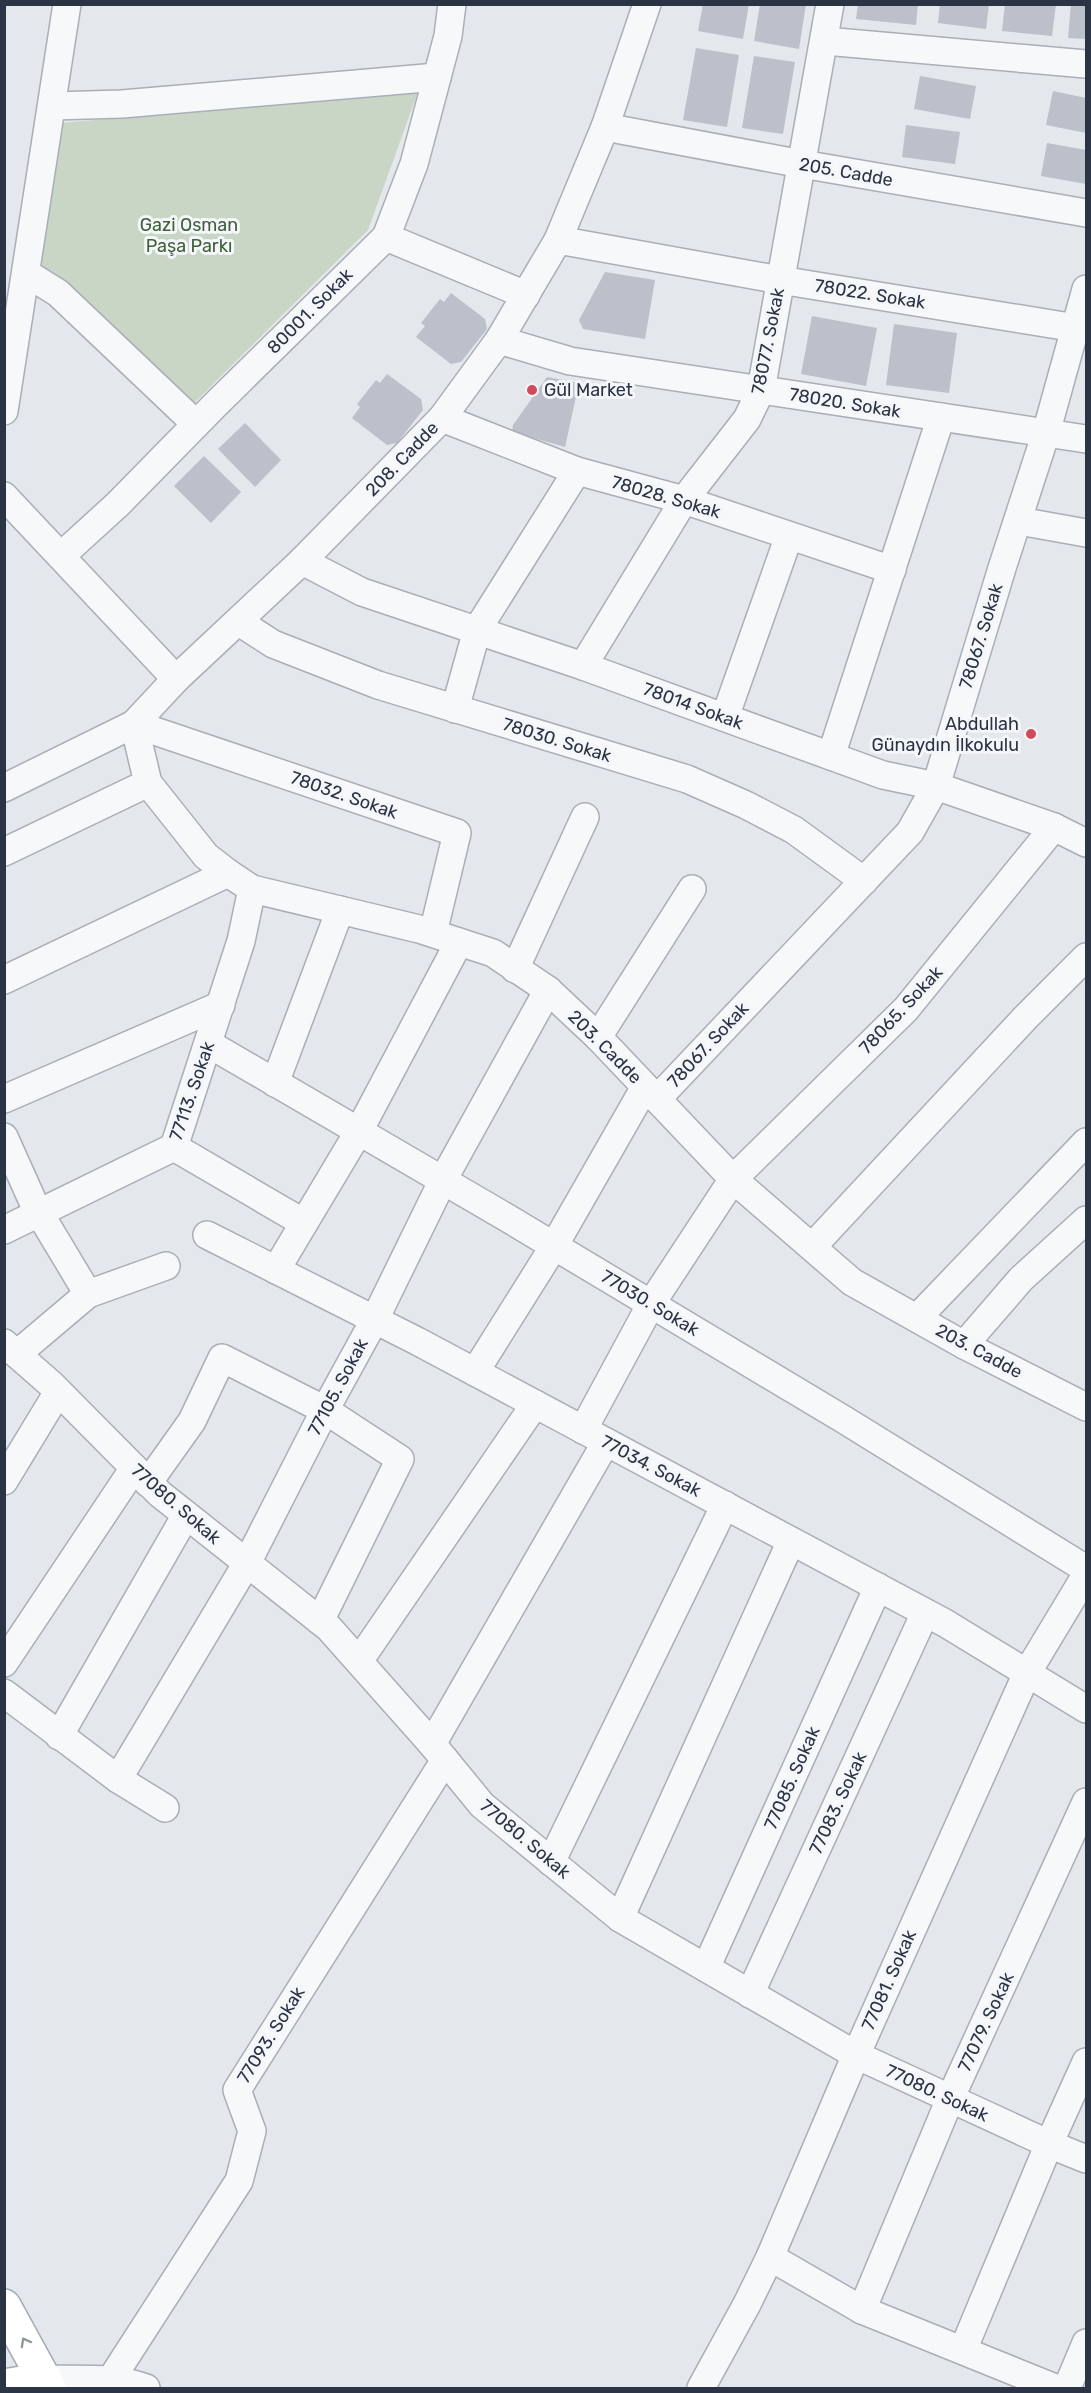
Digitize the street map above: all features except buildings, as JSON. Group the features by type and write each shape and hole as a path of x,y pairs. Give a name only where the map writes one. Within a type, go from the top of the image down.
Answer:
{"main road":[{"path":"4,2306 47,2384 4,2386"}],"street":[{"path":"4,411 67,4"},
{"name":"80001. Sokak","path":"61,556 118,504 386,237 414,164 448,36 452,4"},
{"name":"208. Cadde","path":"4,788 134,724 176,679 302,561 442,418 499,340 558,240 605,128 647,4"},
{"name":"78077. Sokak","path":"583,666 684,500 747,419 761,390 830,4"},
{"path":"825,41 1086,64"},
{"path":"52,106 133,103 437,77"},
{"name":"205. Cadde","path":"605,128 1086,213"},
{"path":"386,237 526,295"},
{"name":"78022. Sokak","path":"558,240 780,280 1076,328"},
{"path":"26,273 58,293 196,424"},
{"name":"78067. Sokak","path":"475,1372 651,1093 864,881 910,832 936,786 1002,568 1046,433 1086,289"},
{"name":"78020. Sokak","path":"499,340 570,361 1086,439"},
{"path":"831,756 941,417"},
{"name":"78028. Sokak","path":"442,418 576,471 684,500 892,570"},
{"path":"455,709 477,630 576,471"},
{"path":"5,497 176,679"},
{"path":"1019,520 1086,533"},
{"path":"725,717 789,536"},
{"name":"78014 Sokak","path":"302,561 362,592 583,666 883,775 936,786 1054,827 1086,843"},
{"name":"78030. Sokak","path":"239,622 273,644 378,685 687,779 746,805 794,831 864,881"},
{"name":"203. Cadde","path":"134,724 148,783 206,856 228,873 252,889 433,933 493,953 548,990 598,1037 734,1179 852,1282 964,1344 1086,1405"},
{"name":"78032. Sokak","path":"134,724 457,833 433,933"},
{"path":"4,852 148,783"},
{"path":"515,969 585,817"},
{"name":"78065. Sokak","path":"439,1752 594,1436 651,1304 734,1179 906,1009 1054,827"},
{"path":"4,980 228,873"},
{"name":"77113. Sokak","path":"4,1230 174,1146 241,940 252,889"},
{"path":"598,1037 692,889"},
{"path":"275,1083 340,910"},
{"path":"276,1270 359,1131 459,942"},
{"path":"812,1247 1026,1017 1086,957"},
{"name":"77105. Sokak","path":"118,1779 247,1563 325,1410 375,1320 443,1180 548,990"},
{"path":"4,1099 221,1005"},
{"name":"77030. Sokak","path":"209,1044 651,1304 1086,1569"},
{"path":"4,1137 40,1214 88,1294"},
{"path":"917,1318 1086,1142"},
{"path":"174,1146 304,1223"},
{"path":"964,1344 1021,1279 1086,1220"},
{"name":"77034. Sokak","path":"207,1235 475,1372 878,1587 1027,1673 1086,1710"},
{"path":"11,1348 88,1294 165,1266"},
{"name":"77080. Sokak","path":"11,1348 141,1475 186,1515 320,1621 439,1752 482,1805 620,1918 856,2055 1049,2144 1086,2158"},
{"path":"4,1663 141,1475 192,1421 222,1358 325,1410 400,1458 320,1621"},
{"path":"4,1480 58,1392"},
{"path":"358,1662 535,1404"},
{"path":"551,1862 725,1505"},
{"path":"59,1736 186,1515"},
{"path":"620,1918 791,1541"},
{"name":"77081. Sokak","path":"701,2388 747,2304 770,2256 856,2055 1027,1673 1086,1575"},
{"name":"77085. Sokak","path":"706,1968 878,1587"},
{"name":"77083. Sokak","path":"750,1994 925,1613"},
{"path":"4,1693 118,1779 165,1808"},
{"name":"77093. Sokak","path":"110,2381 239,2181 252,2131 237,2090 439,1752"},
{"name":"77079. Sokak","path":"862,2310 950,2099 1086,1802"},
{"path":"963,2350 1049,2144 1086,2062"},
{"path":"770,2256 862,2310 1055,2388"},
{"path":"1067,2388 1086,2343"},
{"path":"47,2384 110,2381 136,2384 146,2388"}],"green space":[{"name":"Gazi Osman Paşa Parkı","path":"418,92 368,230 191,406 40,268 61,123"}],"place":[{"name":"Gül Market","path":"532,390"},
{"name":"Abdullah Günaydın İlkokulu","path":"1031,734"}]}
